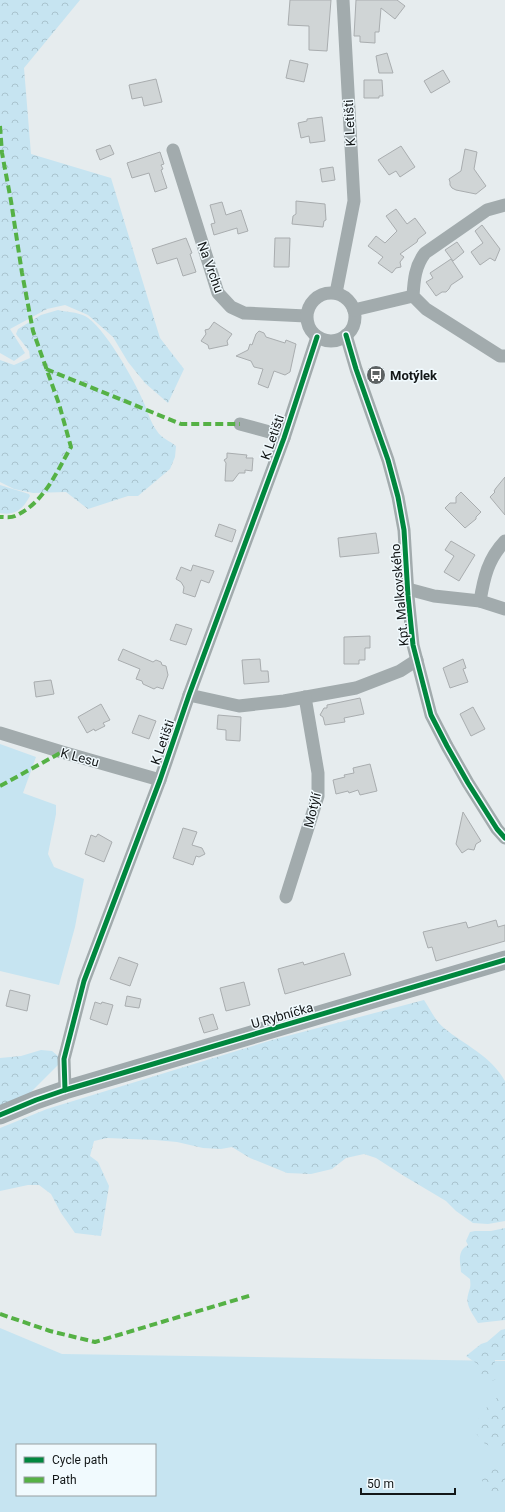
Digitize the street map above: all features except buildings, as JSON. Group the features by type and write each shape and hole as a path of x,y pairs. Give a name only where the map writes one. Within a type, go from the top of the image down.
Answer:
{"street":[{"name":"K Letišti","path":"336,293 354,201 343,0"},
{"name":"Na Vrchu","path":"173,150 218,293 231,307 244,313 306,316"},
{"path":"505,205 487,210 425,253 418,262 414,278 413,296 426,309 500,356 505,356"},
{"path":"336,293 347,299 354,310 354,324 346,335 332,341 318,337 309,328 306,316 311,303 322,294 336,293"},
{"path":"354,310 413,296"},
{"name":"Kpt. Malkovského","path":"346,335 356,369 388,460 398,497 404,530 413,645 431,715 468,783 497,829 505,838"},
{"name":"K Letišti","path":"66,1090 64,1059 84,981 160,780 189,695 284,438 318,337"},
{"path":"240,424 277,434 284,438"},
{"path":"480,601 485,574 496,550 505,541"},
{"path":"408,589 434,596 480,601 505,609"},
{"path":"189,695 239,706 284,701 356,688 400,671 417,660"},
{"name":"Motýlí","path":"286,898 318,796 318,773 305,697"},
{"name":"K Lesu","path":"0,733 160,780"},
{"name":"U Rybníčka","path":"66,1090 505,960"},
{"path":"0,1115 36,1100 66,1090"}],"green space":[{"path":"0,0 80,0 24,68 31,154 111,178 160,338 184,369 168,403 145,383 128,362 113,337 88,315 65,305 47,309 10,329 25,353 14,361 0,353"},
{"path":"58,310 85,316 101,330 118,354 133,381 155,428 161,436 176,446 175,457 170,469 138,496 128,496 88,509 66,492 33,493 14,489 0,482 0,360 14,365 30,358 29,351 16,334 18,329 41,315"},
{"path":"0,485 29,494 30,496 24,505 18,510 5,514 0,513"},
{"path":"0,744 36,757 23,793 56,805 56,814 48,854 54,867 84,879 75,927 59,985 0,971"},
{"path":"424,1000 441,1025 492,1064 505,1081 505,1221 488,1224 473,1223 456,1211 446,1201 376,1158 364,1154 346,1158 332,1169 311,1174 287,1173 250,1158 232,1147 221,1149 203,1148 177,1142 155,1140 107,1138 94,1141 90,1156 98,1162 109,1186 101,1236 75,1233 61,1213 51,1194 39,1185 28,1185 0,1191 0,1128 47,1109 272,1040"},
{"path":"41,1050 52,1051 58,1056 58,1065 22,1101 0,1109 0,1058 21,1056"},
{"path":"505,1228 505,1320 478,1323 470,1309 467,1299 470,1279 461,1272 461,1253 464,1247 468,1245 466,1241 470,1232 491,1231"},
{"path":"0,1328 62,1354 505,1361 505,1512 0,1512"},
{"path":"505,1329 505,1360 495,1360 498,1378 492,1381 484,1379 473,1371 480,1366 466,1356 481,1344 487,1342 501,1330"},
{"path":"500,1395 505,1398 505,1452 485,1444 474,1431 481,1413"},
{"path":"482,1464 497,1464 505,1467 505,1491 490,1491 484,1485 478,1470"}],"marked path":[{"path":"0,126 2,153 33,331 59,404 71,447 54,477 42,495 34,503 15,516 0,517"},
{"path":"46,369 181,424 240,424"},
{"path":"0,786 62,752"},
{"path":"0,1314 50,1331 95,1342 252,1295"}],"cycle path":[{"path":"346,335 356,369 388,460 398,497 404,530 413,645 431,715 468,783 497,829 505,838"},
{"path":"65,1090 64,1059 84,981 160,780 189,695 284,438 317,337"},
{"path":"0,1115 65,1090 505,960"}],"place":[{"name":"Motýlek","path":"376,375"}]}
